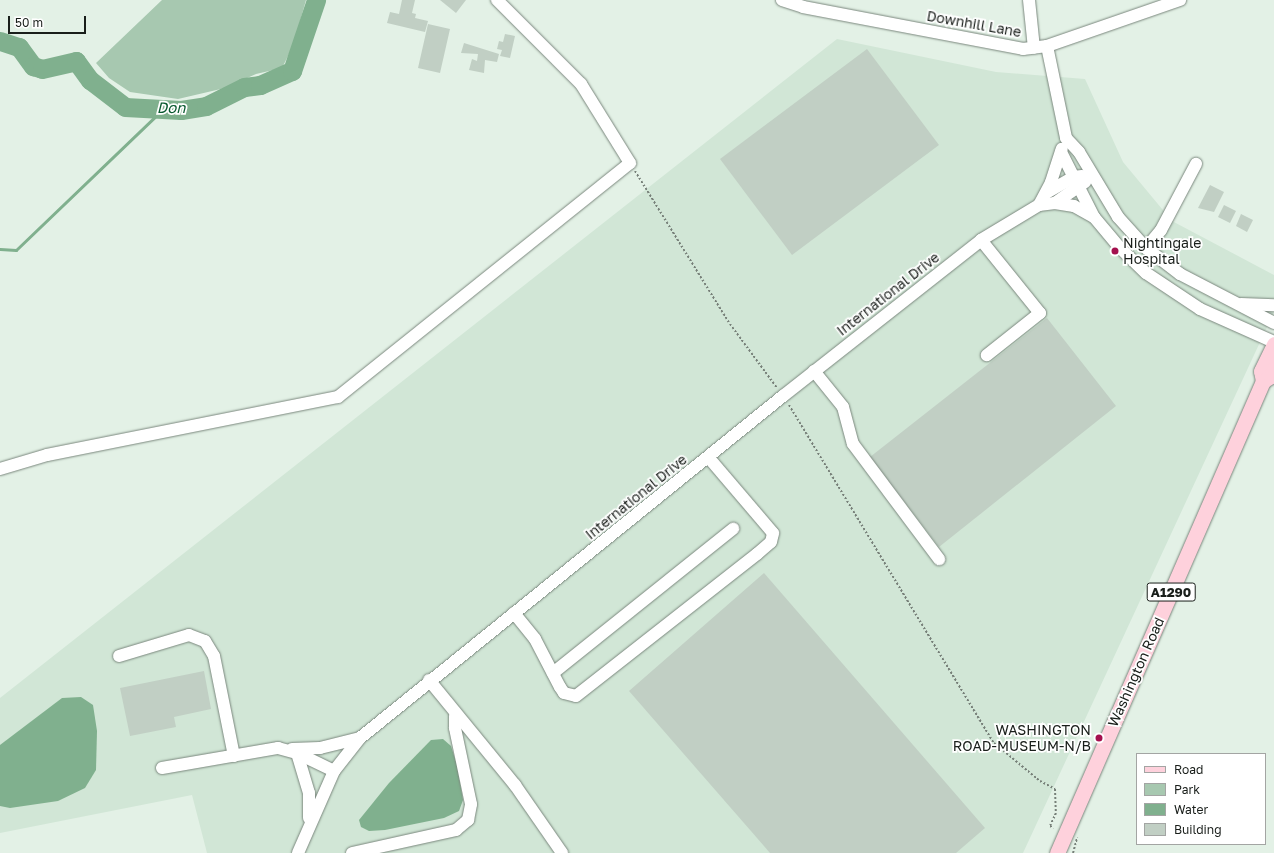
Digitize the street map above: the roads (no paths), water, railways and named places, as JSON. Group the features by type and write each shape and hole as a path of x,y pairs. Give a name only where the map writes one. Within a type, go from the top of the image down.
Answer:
{"main road":[{"name":"Washington Road","path":"1263,381 1261,371 1274,343"},
{"name":"Washington Road","path":"1057,853 1263,381 1271,376 1274,369"}],"street":[{"path":"0,469 47,455 338,397 630,163 581,84 497,0"},
{"name":"Downhill Lane","path":"782,0 803,7 1023,49 1047,46 1180,0"},
{"path":"1030,0 1034,48"},
{"path":"1047,46 1066,138 1079,152 1091,175 1118,217 1146,248 1180,274 1241,304 1252,314 1274,323"},
{"name":"International Drive","path":"1039,205 1046,193 1066,138"},
{"name":"International Drive","path":"1061,152 1094,216 1132,260 1163,286 1200,309 1274,343"},
{"path":"1146,248 1161,230 1196,164"},
{"name":"International Drive","path":"1046,193 1091,175"},
{"name":"International Drive","path":"1055,203 1076,182"},
{"name":"International Drive","path":"298,853 309,822 334,771 360,738 428,680 709,458 814,371 981,240 1039,205 1055,203 1074,206 1094,216"},
{"path":"981,240 1040,313 987,355"},
{"path":"1241,304 1274,304"},
{"path":"814,371 844,407 853,444 939,559"},
{"path":"514,613 536,639 564,693 576,696 771,542 773,533 709,458"},
{"path":"553,673 734,529"},
{"path":"119,656 189,635 205,641 214,656 234,756"},
{"path":"428,680 455,716 464,720 515,785 562,853"},
{"path":"352,853 456,830 468,820 471,804 455,728 455,716"},
{"path":"162,768 234,756 320,748 360,738"},
{"path":"293,751 334,771"},
{"path":"293,751 309,793 309,822"}],"water":[{"path":"81,697 93,705 97,731 96,770 85,788 58,801 10,808 0,806 0,745 62,698"},
{"path":"443,739 451,746 457,765 463,800 459,811 444,818 385,830 369,831 361,827 359,820 389,783 431,740"}],"waterway":[{"name":"Don","path":"0,41 19,47 33,66 42,69 76,61 90,80 125,107 181,110 206,106 244,87 260,85 292,71 316,0"},
{"path":"0,249 16,250 161,111"}],"place":[{"name":"Nightingale Hospital","path":"1115,251"},
{"name":"WASHINGTON ROAD-MUSEUM-N/B","path":"1099,738"}]}
